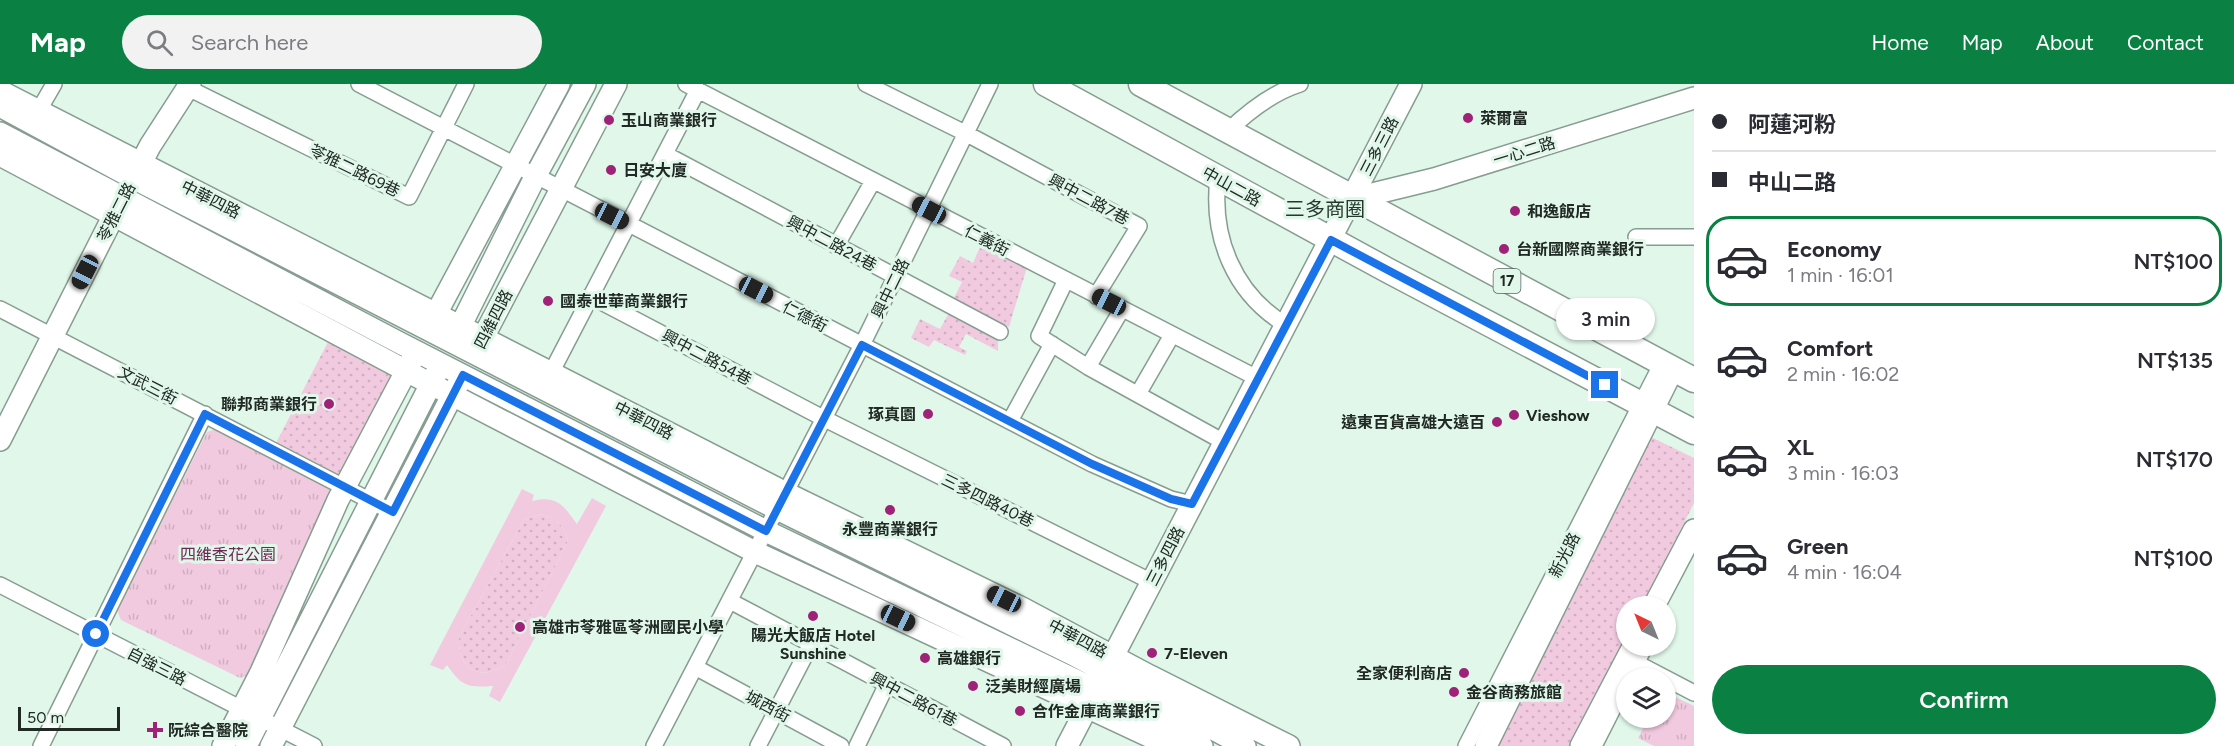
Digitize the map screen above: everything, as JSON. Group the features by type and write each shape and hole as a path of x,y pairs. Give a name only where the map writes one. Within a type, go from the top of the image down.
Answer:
{"main road":[{"name":"中山二路","path":"1046,84 1331,240 1664,387 1694,395"},
{"name":"中山二路","path":"1141,84 1352,199 1664,387 1694,418"},
{"name":"中山二路","path":"1664,387 1694,432"}],"street":[{"path":"39,111 54,84"},
{"name":"仁德街","path":"359,84 1092,464 1171,499 1192,504"},
{"name":"苓雅二路69巷","path":"189,86 409,196 466,84"},
{"name":"四維四路","path":"246,746 251,714 346,486 559,84"},
{"name":"四維四路","path":"223,746 251,714 371,500 457,335 535,177 585,84"},
{"name":"四維四路","path":"276,737 616,84"},
{"path":"866,84 967,134"},
{"name":"興中二路","path":"654,746 862,345 990,84"},
{"path":"1228,131 1245,115 1300,84"},
{"name":"三多三路","path":"1331,240 1410,84"},
{"name":"苓雅二路","path":"0,440 137,170 189,86"},
{"path":"551,373 665,154 692,87"},
{"name":"仁義街","path":"692,87 1257,378"},
{"name":"中華四路","path":"0,91 39,111 137,170"},
{"name":"一心二路","path":"1352,199 1434,179 1694,98"},
{"name":"中華四路","path":"0,106 137,170 782,501"},
{"name":"中華四路","path":"0,133 118,207 407,371 755,552 1100,681 1289,746"},
{"name":"興中二路7巷","path":"967,134 1139,226 1096,296"},
{"name":"興中二路24巷","path":"665,154 1000,332"},
{"name":"中華四路","path":"0,155 118,207 417,351 766,531 1245,746"},
{"path":"1218,178 1217,213 1222,244 1231,268 1269,314 1286,324"},
{"path":"836,246 873,182"},
{"path":"1636,237 1694,237"},
{"name":"三多四路","path":"1067,746 1331,240"},
{"path":"1010,421 1046,340 1066,280"},
{"name":"興中二路54巷","path":"590,296 824,418"},
{"name":"文武三街","path":"0,309 393,512"},
{"path":"1088,367 1122,309"},
{"path":"1138,394 1172,335"},
{"path":"1046,340 1088,367 1224,442"},
{"name":"中華四路","path":"478,346 551,373 1100,681 1202,746"},
{"name":"新光路","path":"1466,746 1664,387"},
{"name":"新光路","path":"1486,746 1664,387"},
{"path":"41,746 205,414"},
{"name":"三多四路40巷","path":"824,418 1152,582"},
{"path":"1659,596 1694,530"},
{"path":"1671,596 1694,551"},
{"name":"自強三路","path":"0,585 251,714 276,737 314,746"},
{"name":"興中二路61巷","path":"730,601 1003,746"},
{"path":"758,746 811,644"},
{"path":"1581,746 1632,661 1694,693"},
{"name":"城西街","path":"695,667 841,746"},
{"name":"中華四路","path":"1100,681 1170,746"},
{"path":"857,746 887,684"},
{"path":"1594,746 1616,703"}],"green space":[{"path":"981,245 1027,267 1009,327 954,298 962,282 949,276 960,256 973,263"},
{"path":"950,311 998,338 998,351 966,334 959,347 967,351 965,355 934,340 929,347 911,338 920,319 940,329"},
{"path":"331,336 395,374 343,481 275,445"},
{"name":"四維香花公園","path":"216,429 335,492 249,675 240,678 121,620 117,610 207,432"},
{"path":"1649,436 1694,458 1694,503 1647,596 1616,596 1616,656 1570,746 1489,746"},
{"path":"522,489 534,495 532,501 554,501 564,507 577,524 592,498 606,506 500,702 489,696 493,686 471,686 461,681 447,665 443,670 430,665","holes":["541,514 559,523 568,541 506,664 496,670 479,672 466,664 459,648 459,637 524,520"]},
{"path":"541,514 559,523 568,541 506,664 496,670 479,672 466,664 462,657 459,637 524,520"},
{"path":"1676,697 1694,706 1694,746 1654,746 1638,738 1643,728 1676,728"}],"place":[{"name":"萊爾富","path":"1468,118"},
{"name":"玉山商業銀行","path":"609,120"},
{"name":"日安大廈","path":"611,170"},
{"name":"和逸飯店","path":"1515,211"},
{"name":"台新國際商業銀行","path":"1504,249"},
{"name":"國泰世華商業銀行","path":"548,301"},
{"name":"聯邦商業銀行","path":"329,404"},
{"name":"琢真園","path":"928,414"},
{"name":"Vieshow","path":"1514,415"},
{"name":"遠東百貨高雄大遠百","path":"1497,422"},
{"name":"永豐商業銀行","path":"890,510"},
{"name":"陽光大飯店 Hotel Sunshine","path":"813,616"},
{"name":"高雄市苓雅區苓洲國民小學","path":"520,627"},
{"name":"7-Eleven","path":"1152,653"},
{"name":"高雄銀行","path":"925,658"},
{"name":"全家便利商店","path":"1464,673"},
{"name":"泛美財經廣場","path":"973,686"},
{"name":"金谷商務旅館","path":"1454,692"},
{"name":"合作金庫商業銀行","path":"1020,711"},
{"name":"阮綜合醫院","path":"155,730"}],"district":[{"name":"三多商圈","path":"1325,209"}],"route":[{"path":"96,634 205,414 393,512 463,375 766,531 862,345 1092,464 1171,499 1192,504 1331,240 1605,385"}]}
